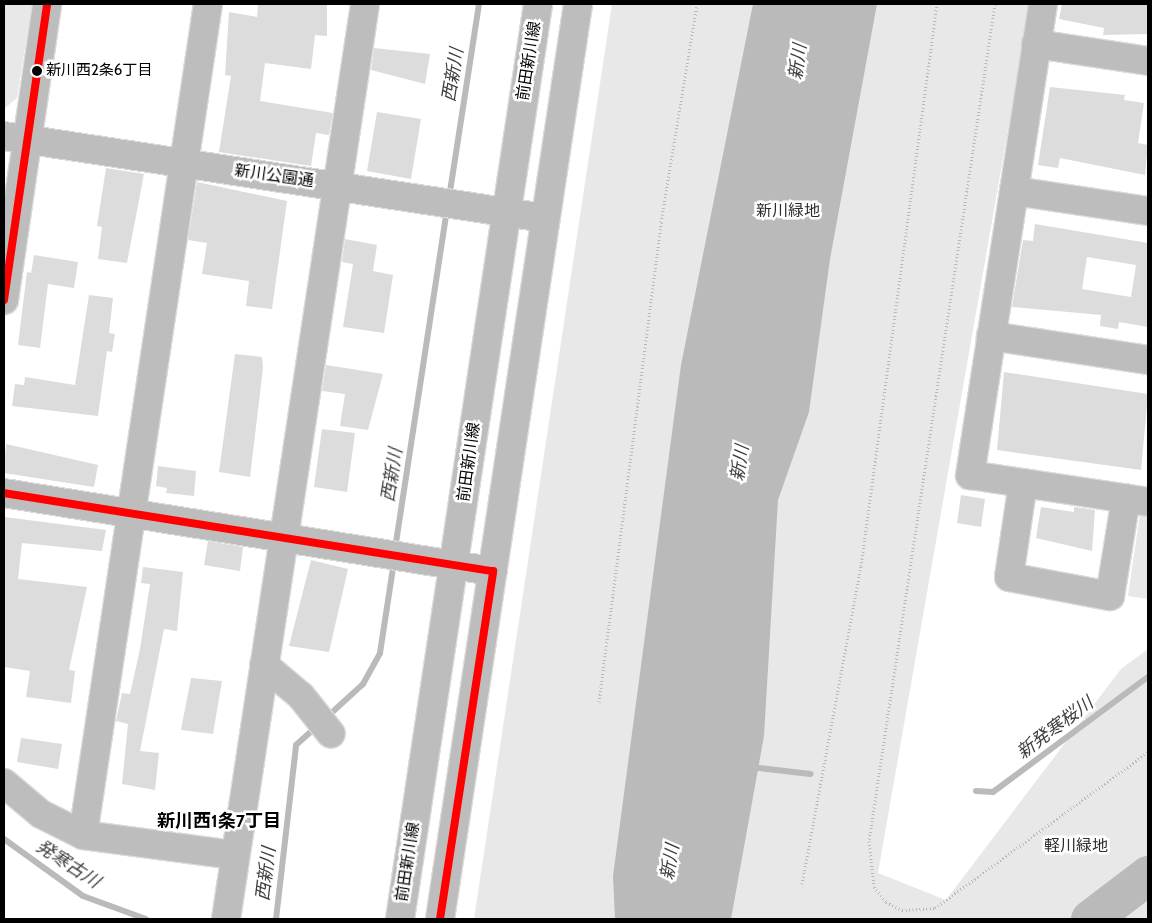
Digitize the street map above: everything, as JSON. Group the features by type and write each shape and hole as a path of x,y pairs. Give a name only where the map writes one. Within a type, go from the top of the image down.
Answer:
{"street":[{"path":"4,300 16,138 47,4"},
{"path":"84,835 208,4"},
{"path":"226,917 233,855 285,538 365,4"},
{"name":"前田新川線","path":"400,919 538,4"},
{"path":"440,919 544,218 578,4"},
{"path":"1023,483 1010,577 1110,596 1137,500 970,475 1043,4"},
{"path":"1036,44 1148,62"},
{"name":"新川公園通","path":"16,138 338,185 544,218"},
{"path":"1014,191 1148,211"},
{"path":"991,336 1148,360"},
{"path":"4,493 454,563 493,571"},
{"path":"264,666 300,696 328,730"},
{"path":"4,783 41,814 84,835 233,855"}],"path":[{"path":"599,702 662,222 697,4"},
{"path":"802,884 861,566 937,4"},
{"path":"995,4 869,841 874,887 886,902 902,910 935,908 1148,752"}],"green space":[{"path":"4,4 32,4 17,98 5,108"},
{"name":"新川緑地","path":"612,4 1030,4 878,873 946,900 1121,669 1148,649 1148,919 474,919"},
{"path":"1140,513 1148,514 1148,599 1128,596"}],"water":[{"name":"新川","path":"753,4 877,4 830,259 809,412 778,500 764,736 731,919 615,919 613,876 681,365"}],"building":[{"path":"258,4 327,4 327,36 315,35 311,69 265,63 260,101 333,113 329,135 316,133 311,166 219,152 231,76 225,75 229,12 257,17"},
{"path":"1062,4 1148,5 1148,34 1103,35 1104,28 1059,19"},
{"path":"374,48 430,54 425,84 371,70"},
{"path":"1050,87 1125,95 1124,100 1144,103 1138,143 1148,145 1145,175 1060,158 1058,168 1038,165"},
{"path":"377,112 421,119 411,179 367,171"},
{"path":"106,168 144,174 127,263 98,259 102,227 97,226"},
{"path":"197,182 287,201 272,309 246,306 249,281 202,274 207,243 188,240"},
{"path":"1035,224 1148,243 1148,327 1119,322 1118,329 1100,326 1101,315 1012,307 1023,240 1033,241","holes":["1087,257 1136,265 1131,297 1082,289"]},
{"path":"345,239 377,245 373,271 393,275 384,333 343,327 353,264 342,262"},
{"path":"34,255 78,262 74,288 48,284 40,348 18,345 27,272 31,273"},
{"path":"89,295 113,298 109,333 115,334 112,352 107,351 98,416 12,406 15,384 24,385 25,377 75,385"},
{"path":"235,354 262,357 263,368 250,477 219,472"},
{"path":"326,365 383,374 368,430 340,426 345,394 322,391"},
{"path":"1004,372 1148,394 1141,470 997,450"},
{"path":"322,429 355,433 347,492 314,487"},
{"path":"6,444 98,465 94,487 4,473"},
{"path":"158,466 196,471 194,496 166,493 167,488 156,486"},
{"path":"961,495 985,499 981,527 957,523"},
{"path":"1041,507 1074,512 1074,507 1095,510 1092,551 1036,538"},
{"path":"4,517 106,530 102,551 22,543 18,579 87,587 69,670 75,671 71,703 26,697 30,671 4,667"},
{"path":"208,541 243,547 240,571 204,565"},
{"path":"311,560 348,569 329,652 289,646"},
{"path":"143,567 183,572 177,631 164,629 140,751 159,753 155,790 122,784 128,724 116,721 122,693 130,694 140,649 150,584 141,583"},
{"path":"191,678 222,681 213,734 181,730"},
{"path":"21,738 62,744 58,769 17,762"}],"waterway":[{"name":"西新川","path":"449,198 479,4"},
{"name":"西新川","path":"395,549 447,210"},
{"name":"西新川","path":"327,717 363,684 380,653 394,561"},
{"name":"新発寒桜川","path":"976,791 993,792 1148,677"},
{"name":"西新川","path":"276,919 296,745 318,725"},
{"name":"新発寒桜川","path":"750,767 811,774"},
{"name":"発寒古川","path":"4,839 83,896 146,919"},
{"path":"1090,919 1148,875"}],"transit line":[{"path":"4,300 47,4"},
{"path":"4,493 493,571"},
{"path":"440,919 493,571"}],"place":[{"name":"新川西2条6丁目","path":"37,71"}],"district":[{"name":"新川西1条7丁目","path":"219,821"}],"park label":[{"name":"軽川緑地","path":"1076,846"}]}
